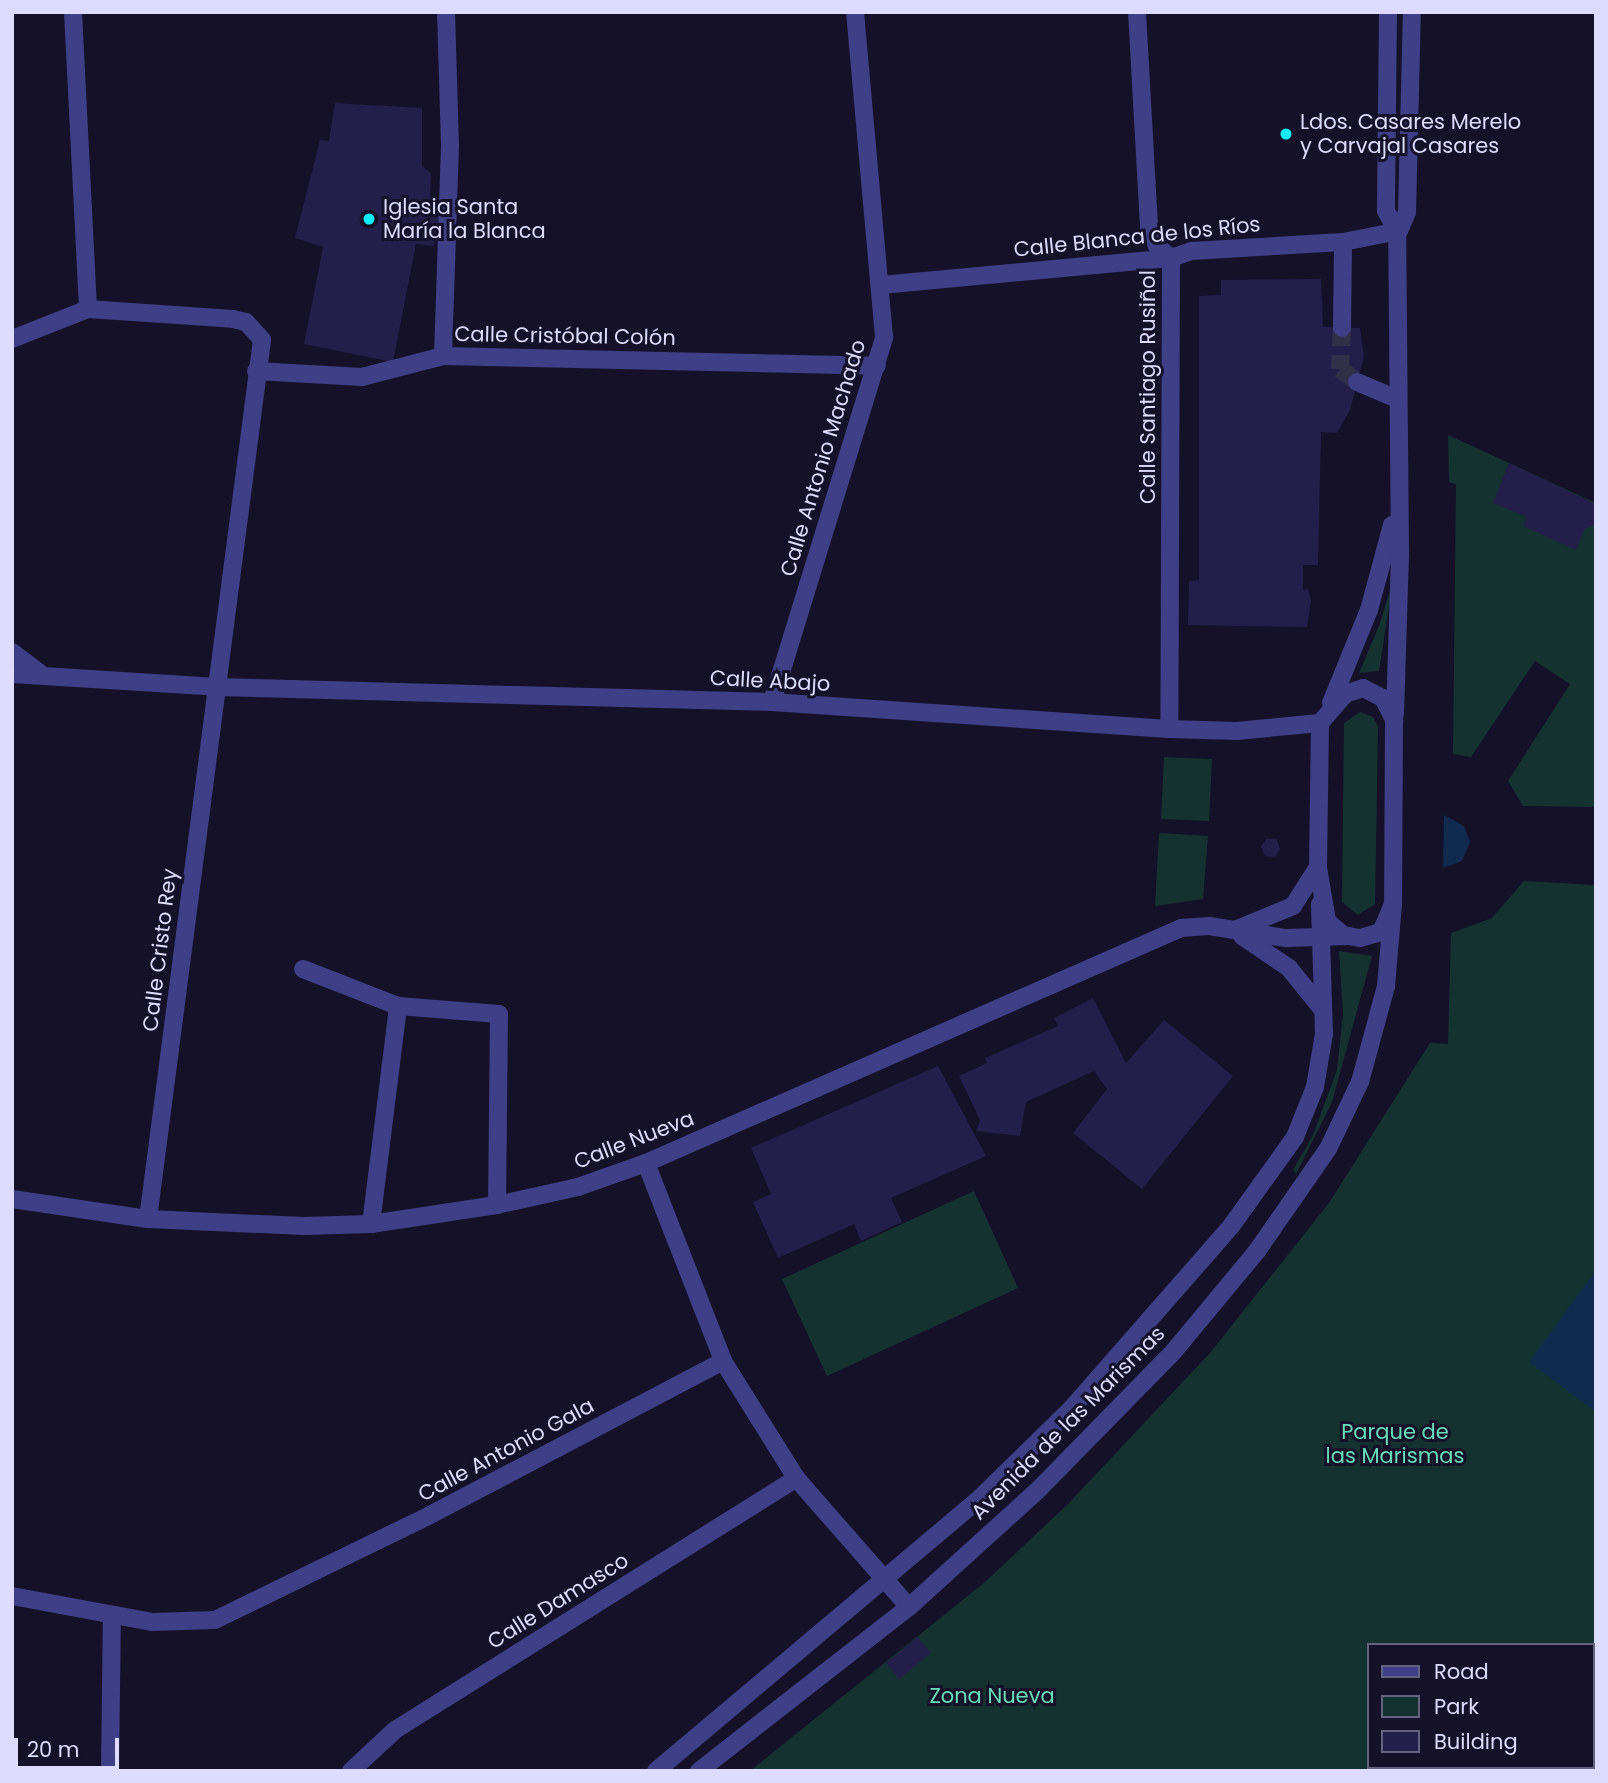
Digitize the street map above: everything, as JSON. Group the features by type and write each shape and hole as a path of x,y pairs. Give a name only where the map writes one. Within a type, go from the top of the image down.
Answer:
{"street":[{"path":"12,339 88,309 73,12"},
{"path":"443,356 450,146 446,12"},
{"name":"Calle Antonio Machado","path":"772,702 884,337 855,12"},
{"name":"Calle Santiago Rusiñol","path":"1137,12 1149,227 1157,246 1171,258 1170,729"},
{"path":"1388,12 1386,211 1397,231 1394,720"},
{"path":"1397,231 1407,223 1412,12"},
{"name":"Calle Blanca de los Ríos","path":"881,285 1171,258 1191,251 1343,242 1397,231"},
{"path":"1342,328 1343,242"},
{"name":"Calle Cristo Rey","path":"88,309 233,318 246,322 262,340 148,1219"},
{"name":"Calle Cristóbal Colón","path":"256,371 362,377 443,356 877,366"},
{"path":"1357,382 1397,399"},
{"path":"1324,716 1381,573 1397,490"},
{"path":"12,652 40,673"},
{"name":"Calle Abajo","path":"12,674 40,673 217,687 772,702 1170,729 1237,731 1324,716"},
{"path":"1324,716 1345,694 1368,689 1387,702 1394,720"},
{"name":"Avenida de las Marismas","path":"656,1771 888,1581 1072,1408 1239,1216 1305,1115 1319,1071 1324,1013 1318,867 1324,716"},
{"name":"Avenida de las Marismas","path":"699,1771 909,1607 1139,1389 1296,1199 1346,1115 1369,1055 1386,986 1393,904 1394,720"},
{"name":"Calle Nueva","path":"1233,930 1293,906 1318,867"},
{"path":"1320,904 1331,926 1348,936"},
{"name":"Calle Nueva","path":"12,1199 148,1219 371,1224 497,1205 578,1187 646,1163 1157,936 1194,925 1321,938 1381,932 1393,904"},
{"name":"Calle Nueva","path":"1233,930 1290,968 1324,1013"},
{"path":"303,969 398,1006 499,1014 497,1205"},
{"path":"371,1224 398,1006"},
{"path":"646,1163 723,1361 796,1478 909,1607"},
{"name":"Calle Antonio Gala","path":"12,1596 176,1625 215,1620 430,1516 723,1361"},
{"name":"Calle Damasco","path":"351,1771 395,1730 796,1478"},
{"path":"110,1771 112,1615"}],"green space":[{"path":"1448,435 1596,503 1596,807 1523,806 1508,781 1570,684 1535,661 1471,757 1453,754 1456,484 1449,482"},
{"path":"1393,581 1379,671 1359,673 1379,626"},
{"path":"1360,712 1373,717 1378,727 1375,904 1358,915 1342,902 1344,723"},
{"path":"1164,757 1212,759 1209,821 1161,819"},
{"path":"1159,833 1208,836 1203,899 1155,906"},
{"name":"Parque de las Marismas","path":"1596,838 1596,1771 750,1771 985,1582 1067,1505 1210,1353 1329,1203 1430,1043 1448,1044 1451,933 1492,918 1524,881 1595,885"},
{"path":"1339,951 1372,956 1332,1102 1296,1174 1293,1170 1313,1135 1337,1070 1343,1014"},
{"path":"974,1191 1018,1288 827,1376 782,1279"}],"water":[{"path":"1444,815 1464,826 1470,842 1462,861 1443,868"},
{"path":"1596,1270 1596,1412 1529,1362"}],"building":[{"name":"Iglesia Santa María la Blanca","path":"335,103 422,108 422,166 431,174 430,195 442,200 434,246 416,244 393,362 304,344 323,247 295,238 320,140 329,141"},
{"path":"1321,279 1323,327 1360,328 1364,356 1350,410 1337,433 1321,432 1318,565 1303,565 1303,590 1308,589 1311,601 1307,627 1188,625 1189,581 1199,580 1199,296 1221,295 1221,280"},
{"path":"1509,463 1596,504 1596,526 1585,528 1576,550 1523,526 1527,517 1493,503"},
{"path":"1266,839 1277,839 1280,849 1275,857 1265,856 1261,847"},
{"path":"1093,998 1126,1063 1164,1020 1233,1076 1142,1189 1073,1133 1107,1089 1094,1071 1026,1102 1020,1136 976,1131 980,1120 959,1076 987,1063 985,1058 1058,1026 1054,1018"},
{"path":"938,1066 986,1156 891,1198 902,1222 861,1241 854,1224 778,1258 753,1202 771,1194 751,1148"},
{"path":"918,1637 931,1653 899,1679 886,1663"}],"tunnel":[{"path":"1342,328 1340,369 1357,382"}],"place":[{"name":"Ldos. Casares Merelo y Carvajal Casares","path":"1286,134"},
{"name":"Iglesia Santa María la Blanca","path":"369,219"}],"park label":[{"name":"Zona Nueva","path":"992,1696"}]}
